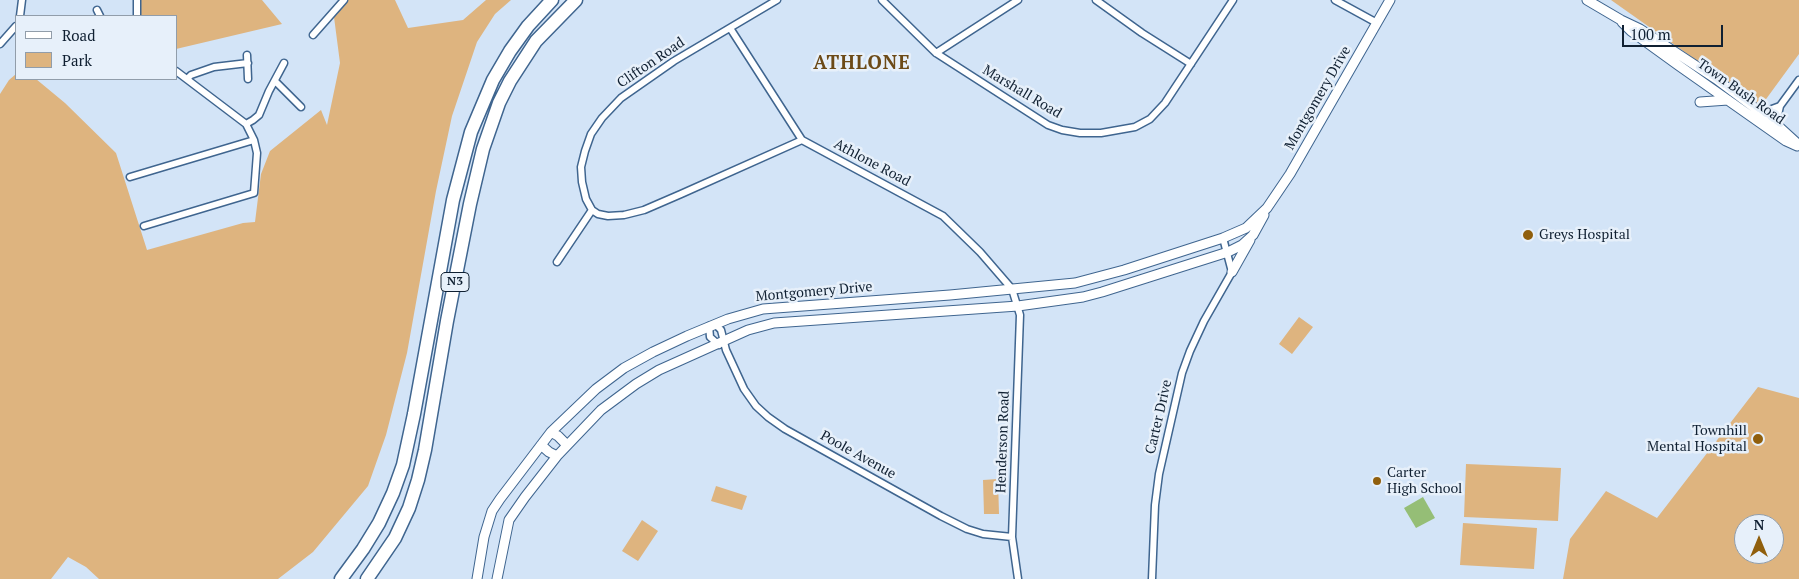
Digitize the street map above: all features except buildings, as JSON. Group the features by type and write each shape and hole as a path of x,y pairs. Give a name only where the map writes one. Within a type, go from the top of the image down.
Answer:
{"highway":[{"name":"N3","path":"341,579 379,523 403,465 453,200 471,132 493,80 510,51 528,26 552,0"},
{"name":"N3","path":"367,579 395,538 409,508 418,480 472,196 483,149 499,102 536,41 576,0"}],"street":[{"path":"20,15 22,0"},
{"path":"137,0 138,15"},
{"path":"313,35 344,0"},
{"name":"Clifton Road","path":"592,210 586,199 581,166 584,151 591,134 602,118 628,92 674,60 777,0"},
{"name":"Marshall Road","path":"882,0 936,53 1048,125 1080,133 1101,133 1128,129 1150,119 1165,103 1233,0"},
{"path":"936,53 1018,0"},
{"path":"1096,0 1142,33 1191,64"},
{"path":"1335,0 1377,23"},
{"name":"Montgomery Drive","path":"477,579 484,538 492,512 551,432 596,389 624,368 653,352 712,325 742,314 763,309 1075,283 1124,270 1223,238 1251,224 1266,208 1290,174 1390,0"},
{"name":"Town Bush Road","path":"1587,0 1640,29 1709,74 1776,124 1799,146"},
{"name":"Town Bush Road","path":"1621,20 1631,31 1728,100 1786,141 1799,146"},
{"path":"0,44 15,27"},
{"name":"Athlone Road","path":"730,28 802,140 943,216 980,252 1012,289 1018,306"},
{"path":"248,55 248,79"},
{"path":"187,79 214,67 248,63"},
{"path":"246,124 259,115 269,91 284,64"},
{"path":"144,226 254,192 257,152 254,140 246,124 178,72"},
{"path":"1776,124 1780,106 1799,80"},
{"path":"275,82 301,107"},
{"path":"1700,102 1728,100"},
{"path":"1761,113 1780,106"},
{"path":"130,178 254,140"},
{"path":"557,262 592,210 598,214 608,216 624,215 644,210 802,140"},
{"name":"Montgomery Drive","path":"497,579 512,515 558,456 601,410 646,377 722,345 748,330 768,324 1018,306 1083,297 1228,252 1242,245 1253,236 1266,208"},
{"path":"1232,272 1253,236"},
{"path":"1223,238 1232,272"},
{"path":"1124,270 1130,283"},
{"name":"Carter Drive","path":"1152,579 1155,505 1159,474 1182,373 1204,321 1232,272"},
{"path":"1109,274 1114,288"},
{"path":"883,300 884,316"},
{"path":"872,301 873,316"},
{"name":"Henderson Road","path":"1018,306 1020,339 1012,538 1018,579"},
{"name":"Poole Avenue","path":"722,345 710,337 712,325 721,330 722,345 744,389 756,406 785,429 958,525 983,534 1012,538"},
{"path":"551,432 558,436 567,446"},
{"path":"541,445 545,450 558,456"}],"green space":[{"path":"138,0 262,0 282,24 178,49 178,15 139,15"},
{"path":"344,0 395,0 408,28 463,20 486,0 511,0 495,14 477,42 452,116 436,191 407,353 386,435 368,486 313,552 278,579 99,579 86,567 68,557 51,579 0,579 0,94 9,80 15,75 15,80 37,80 65,103 116,153 147,250 243,223 255,222 261,174 270,151 321,110 327,125 340,63 334,17"},
{"path":"1611,0 1799,0 1799,54 1761,106"},
{"path":"1299,317 1313,327 1292,354 1279,344"},
{"name":"Townhill Mental Hospital","path":"1758,387 1799,398 1799,579 1563,579 1570,539 1606,491 1657,518"},
{"path":"1466,464 1561,468 1558,521 1464,517"},
{"path":"998,479 999,514 984,514 983,480"},
{"path":"716,486 747,496 742,510 711,501"},
{"path":"642,520 658,531 638,561 622,551"},
{"path":"1463,523 1537,528 1534,569 1460,565"}],"shaded area":[{"path":"1423,497 1435,518 1416,528 1404,508"}],"place":[{"name":"Greys Hospital","path":"1528,235"},
{"name":"Townhill Mental Hospital","path":"1758,439"},
{"name":"Carter High School","path":"1377,481"}],"district":[{"name":"ATHLONE","path":"862,64"}]}
